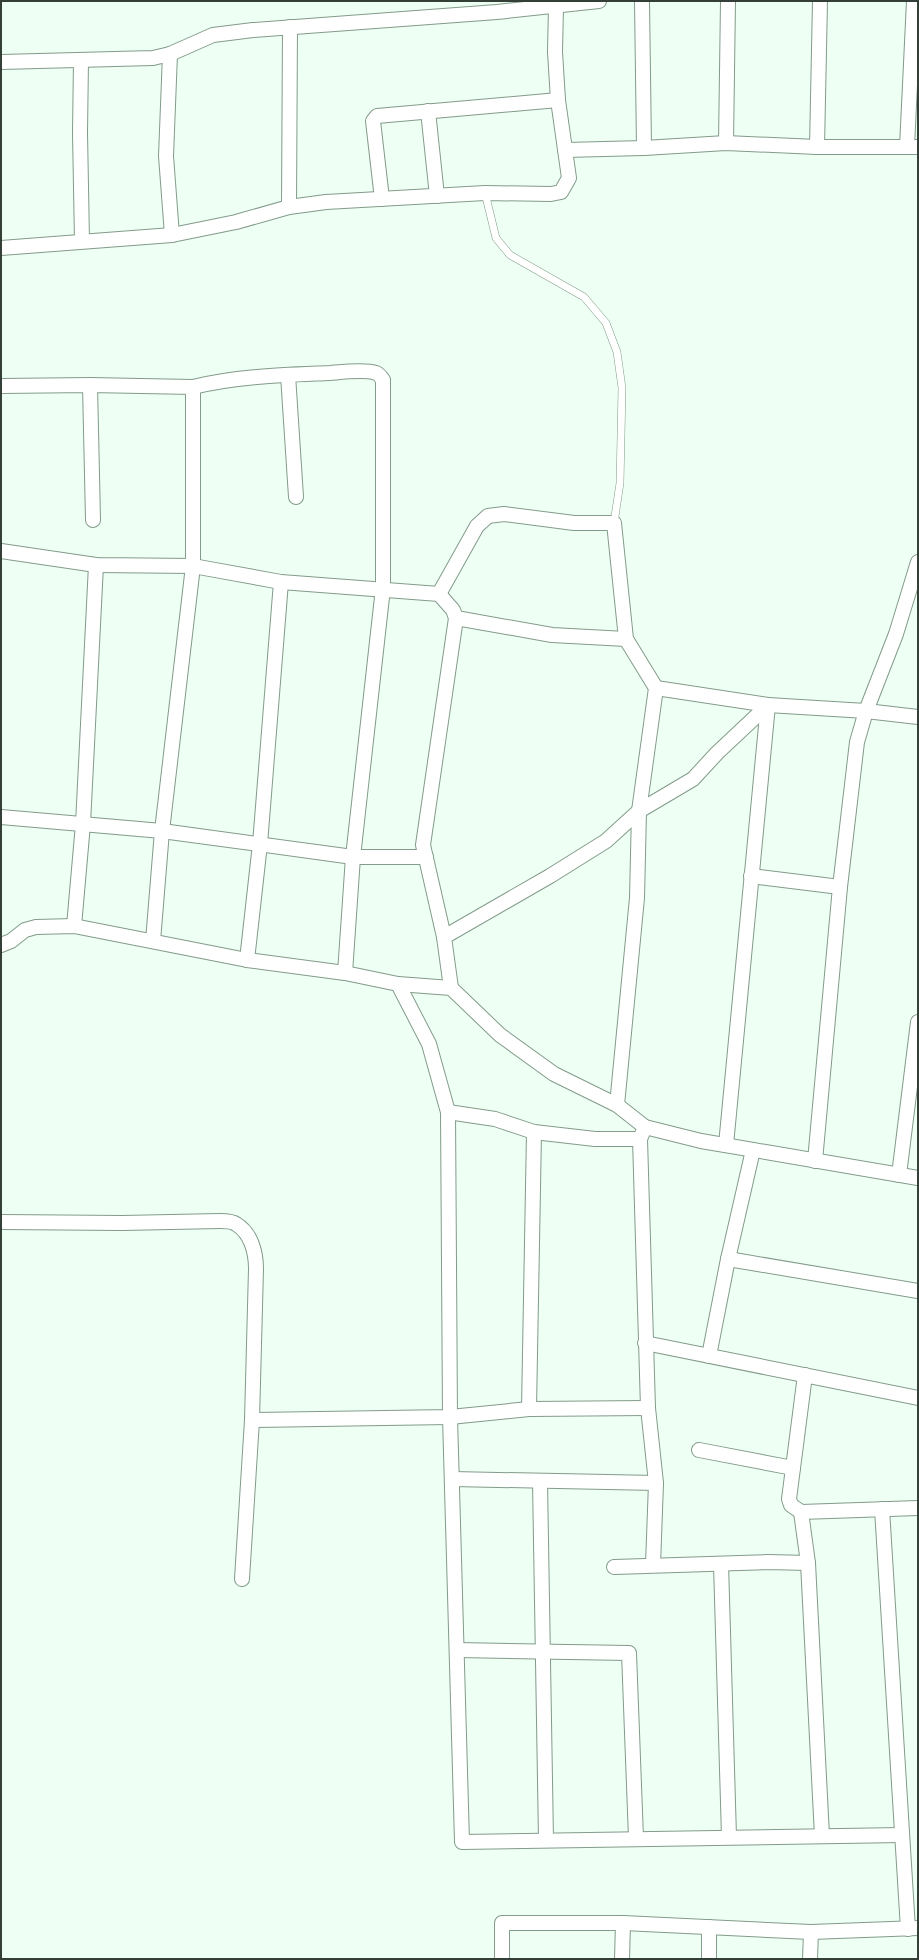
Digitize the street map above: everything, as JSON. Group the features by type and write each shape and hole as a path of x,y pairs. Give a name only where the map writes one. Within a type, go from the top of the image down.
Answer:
{"street":[{"path":"1,62 153,58 170,54 213,35 290,27 496,12 599,1"},
{"path":"642,1 644,148"},
{"path":"726,143 728,1"},
{"path":"817,147 820,1"},
{"path":"565,150 644,148 726,143 817,147 912,147 914,1"},
{"path":"1,248 172,235 236,222 289,207 326,202 485,193 551,194 561,192 569,178 558,100 555,52 556,6"},
{"path":"289,207 290,27"},
{"path":"170,54 166,156 172,235"},
{"path":"81,60 80,133 82,241"},
{"path":"382,199 373,121 377,116 558,100"},
{"path":"428,111 437,196"},
{"path":"1,386 90,385 193,387 209,383 288,375 371,372 378,374 382,380 383,588 353,857 345,973"},
{"path":"288,375 296,497"},
{"path":"90,385 93,520"},
{"path":"153,941 162,832 193,566 193,387"},
{"path":"439,594 477,526 488,516 504,514 574,523 614,523 626,639 656,688 639,811 637,898 617,1105"},
{"path":"1,551 96,565 193,566 281,582 383,588 439,594 453,610 456,618 423,845 444,937 451,988 500,1035 554,1074 617,1105 643,1133 645,1343 648,1408 656,1483 654,1565"},
{"path":"816,1161 840,887 857,742 866,711 896,634 918,562"},
{"path":"74,926 83,824 96,565"},
{"path":"247,960 260,844 281,582"},
{"path":"456,618 552,635 626,639"},
{"path":"656,688 768,705 866,711 918,718"},
{"path":"444,937 544,880 606,841 639,811 693,779 717,753 768,705"},
{"path":"726,1145 768,705"},
{"path":"1,817 162,832 353,857 426,856"},
{"path":"751,876 840,887"},
{"path":"1,945 12,941 24,930 36,926 74,926 247,960 345,973 398,984 451,988"},
{"path":"398,984 429,1044 448,1112 450,1417 462,1842 636,1838 902,1835"},
{"path":"899,1175 918,1022"},
{"path":"448,1112 495,1119 534,1132 595,1139 643,1133 726,1145 918,1178"},
{"path":"529,1409 534,1132"},
{"path":"709,1356 728,1260 753,1150"},
{"path":"1,1222 122,1223 220,1221 235,1223 246,1234 256,1256 252,1420 242,1580"},
{"path":"728,1260 918,1291"},
{"path":"645,1343 918,1398"},
{"path":"805,1375 792,1468 789,1498 791,1505 802,1512 882,1508 918,1508"},
{"path":"252,1420 450,1417 529,1409 648,1408"},
{"path":"700,1450 792,1468"},
{"path":"452,1479 656,1483"},
{"path":"540,1481 546,1840"},
{"path":"502,1959 502,1923 623,1923 811,1932 913,1928 902,1835 882,1508"},
{"path":"802,1512 808,1563 822,1836"},
{"path":"614,1567 808,1563"},
{"path":"721,1564 729,1837"},
{"path":"457,1650 629,1653 636,1838"},
{"path":"622,1959 623,1923"},
{"path":"709,1927 709,1959"},
{"path":"810,1959 811,1932"}],"lane":[{"path":"485,193 496,238 510,255 584,297 606,323 617,352 622,388 620,483 614,523"}]}
